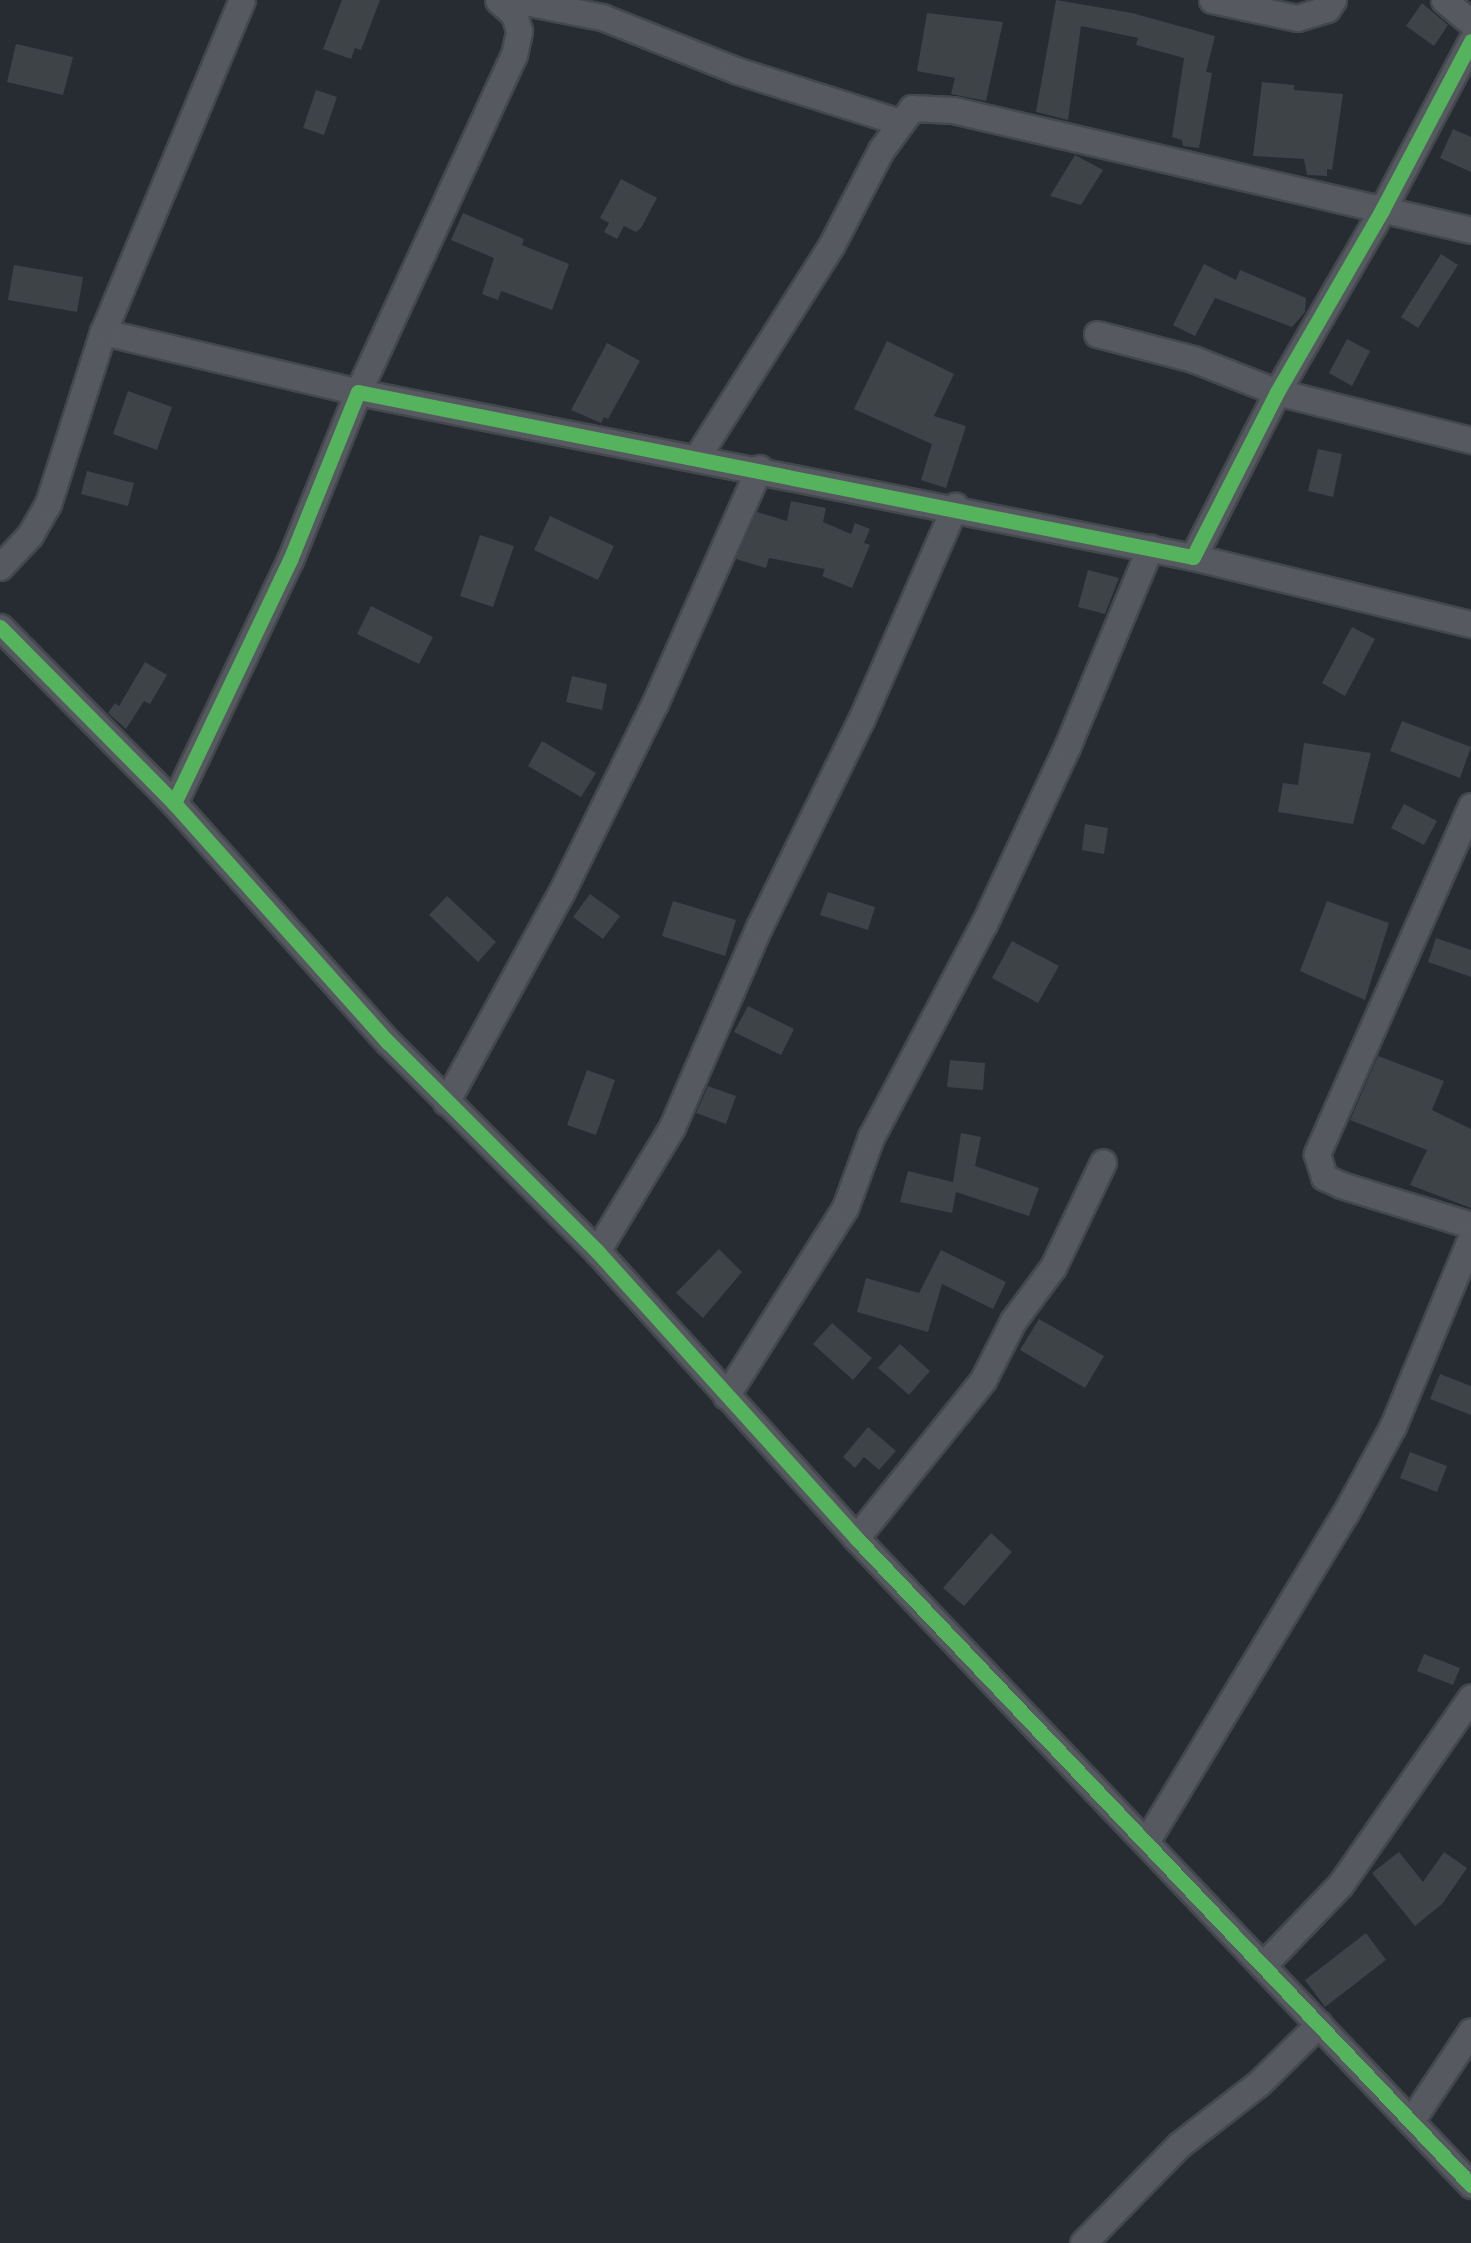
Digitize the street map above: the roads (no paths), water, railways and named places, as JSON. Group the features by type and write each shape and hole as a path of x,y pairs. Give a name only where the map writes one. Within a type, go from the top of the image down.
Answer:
{"street":[{"path":"0,566 30,535 48,504 103,332 242,0"},
{"path":"174,803 290,560 358,392 514,55 520,31 514,14 498,0"},
{"path":"515,0 602,17 738,71 900,122"},
{"path":"1212,0 1297,18 1327,9 1333,0"},
{"path":"1444,0 1471,22"},
{"path":"1192,557 1277,392 1382,210 1471,40"},
{"path":"697,457 832,246 900,122 912,108 953,110 1471,230"},
{"path":"103,332 443,412 955,506 1192,557 1471,624"},
{"path":"1097,334 1193,359 1277,392 1471,440"},
{"path":"446,1102 561,892 647,720 759,468"},
{"path":"596,1251 672,1128 760,925 861,720 955,506"},
{"path":"726,1396 845,1208 871,1138 984,924 1067,746 1150,548"},
{"path":"0,626 174,803 446,1102 596,1251 856,1538 1471,2184"},
{"path":"1471,806 1317,1154 1324,1177 1340,1185 1471,1225"},
{"path":"856,1538 983,1380 1013,1320 1053,1267 1102,1162"},
{"path":"1146,1842 1393,1426 1471,1238"},
{"path":"1263,1964 1340,1884 1471,1697"},
{"path":"1083,2243 1179,2145 1259,2083 1319,2024"},
{"path":"1411,2121 1471,2031"}]}
